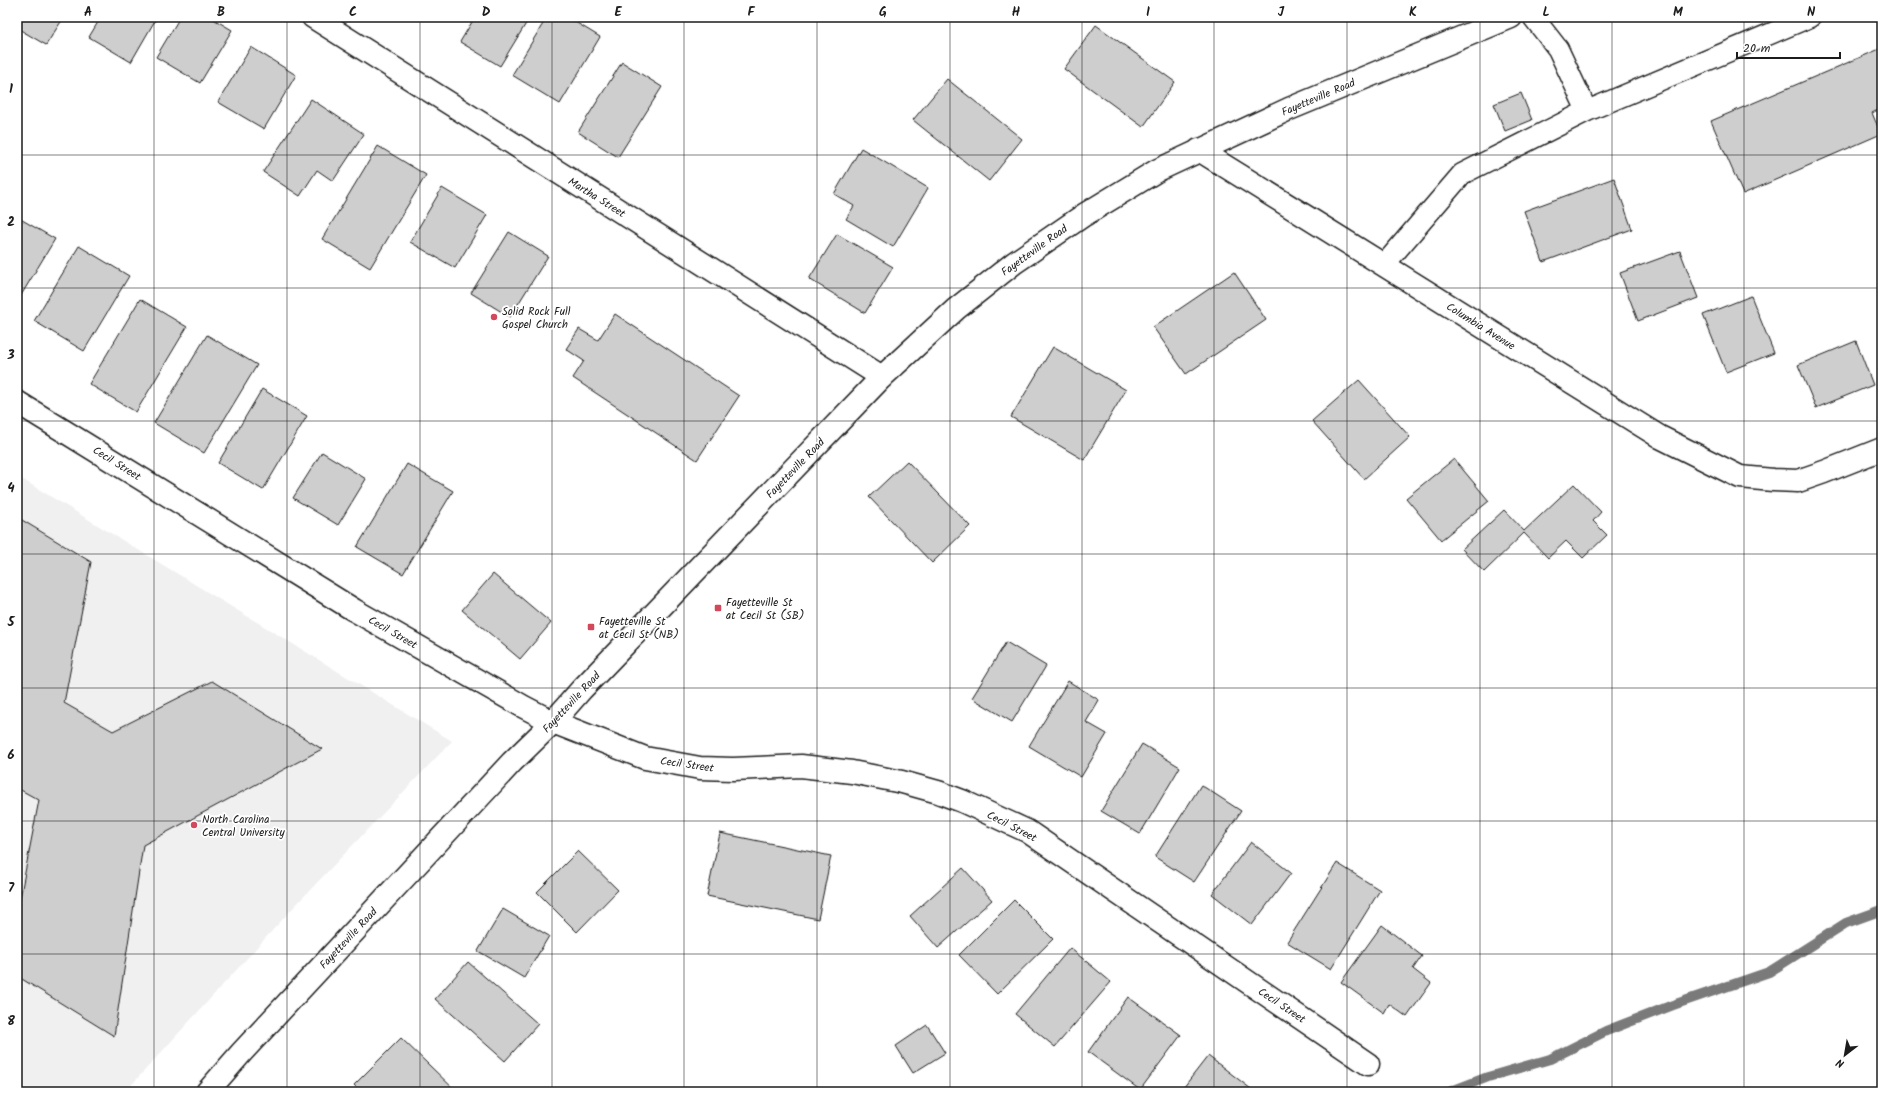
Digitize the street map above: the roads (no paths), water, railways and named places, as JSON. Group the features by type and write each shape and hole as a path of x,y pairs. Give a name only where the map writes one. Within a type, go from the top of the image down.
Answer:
{"street":[{"name":"Martha Street","path":"313,17 882,378"},
{"name":"Fayetteville Road","path":"207,1092 242,1052 512,762 553,722 581,690 882,378 956,309 1014,263 1084,215 1158,170 1289,109 1511,17"},
{"name":"Columbia Avenue","path":"1199,150 1660,437 1740,477 1798,481 1882,449"},
{"name":"Cecil Street","path":"17,402 354,610 553,722 645,758 700,768 733,769 801,766 852,772 902,782 938,792 962,801 1027,831 1368,1064"}],"lane":[{"path":"1533,17 1558,49 1587,111"},
{"path":"1384,265 1462,174 1587,111 1810,17"}],"waterway":[{"path":"1449,1092 1488,1077 1550,1059 1606,1031 1673,1005 1769,972 1846,923 1882,910"}],"place":[{"name":"Solid Rock Full Gospel Church","path":"494,317"},
{"name":"Fayetteville St at Cecil St (SB)","path":"718,608"},
{"name":"Fayetteville St at Cecil St (NB)","path":"591,627"},
{"name":"North Carolina Central University","path":"194,825"}]}
